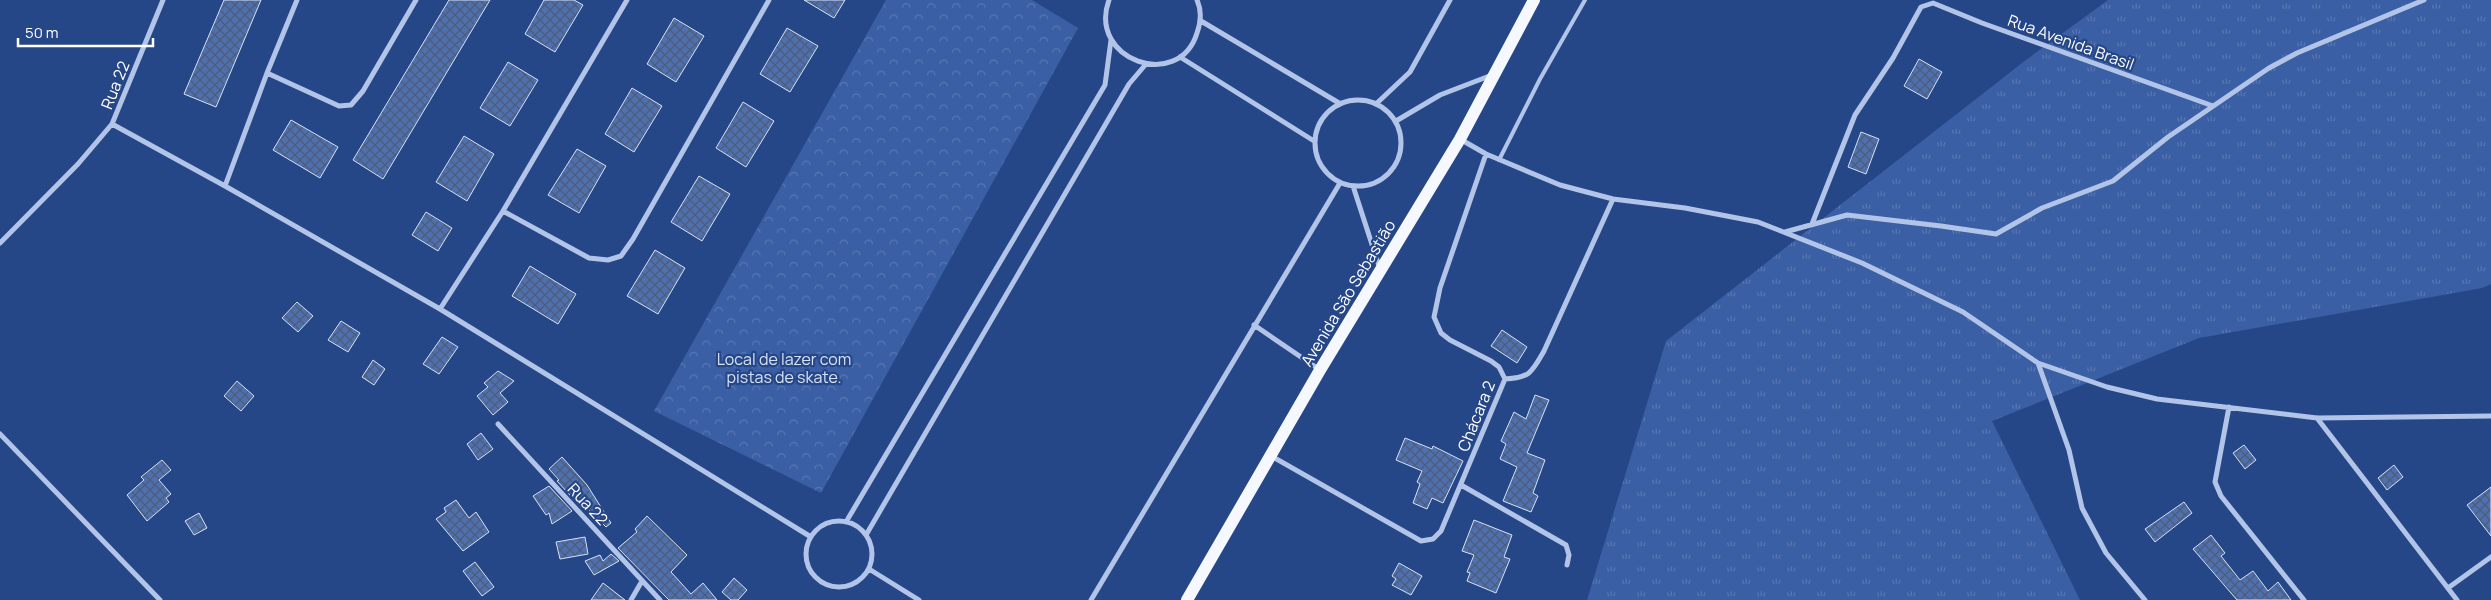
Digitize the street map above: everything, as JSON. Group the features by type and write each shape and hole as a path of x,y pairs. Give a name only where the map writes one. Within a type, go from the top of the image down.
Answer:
{"main road":[{"name":"Avenida São Sebastião","path":"1187,600 1320,370 1460,139 1534,0"}],"street":[{"name":"Rua 22","path":"0,243 67,176 112,124 163,0"},
{"path":"225,186 267,73 297,0"},
{"path":"267,73 340,106 351,105 363,91 416,0"},
{"path":"440,309 503,212 627,0"},
{"path":"503,212 589,258 608,260 621,256 769,0"},
{"path":"1109,0 1105,18 1111,40 1120,52 1132,60 1146,64 1164,64 1180,57 1194,42 1201,21 1197,0"},
{"path":"1377,103 1410,72 1450,0"},
{"path":"1785,232 1847,215 1996,234 2042,208 2113,181 2168,137 2269,68 2297,53 2424,0"},
{"name":"Rua Avenida Brasil","path":"1812,224 1855,115 1893,58 1921,7 1933,3 1982,23 2212,106"},
{"path":"1201,21 1339,103"},
{"path":"846,522 1105,85 1111,40"},
{"path":"1180,57 1314,141"},
{"path":"866,535 1128,84 1146,64"},
{"path":"1396,121 1440,96 1493,74"},
{"path":"1358,99 1377,103 1388,111 1396,121 1401,134 1401,148 1398,161 1380,181 1367,186 1340,183 1326,173 1317,158 1314,141 1321,118 1339,103 1358,99"},
{"path":"112,124 225,186 440,309 810,536"},
{"path":"1460,139 1486,154 1560,185 1613,199 1734,216 1785,232 1862,263 1963,312 2038,363 2107,387 2157,399 2229,406 2317,418 2491,416"},
{"name":"Chácara 2","path":"1271,456 1421,541 1433,540 1441,530 1505,379 1499,367 1491,361 1450,340 1441,333 1434,317 1440,288 1486,154"},
{"path":"1091,600 1254,324 1340,183"},
{"path":"1354,186 1380,271"},
{"path":"1505,379 1522,378 1534,368 1544,351 1613,199"},
{"path":"1254,324 1320,370"},
{"path":"2038,363 2069,450 2082,508 2106,553 2145,600"},
{"path":"2229,406 2215,482 2221,496 2304,600"},
{"path":"2317,418 2457,600"},
{"name":"Rua 22","path":"498,424 660,600"},
{"path":"0,434 160,600"},
{"path":"1461,485 1566,545 1569,555 1567,565"},
{"path":"832,522 846,522 866,535 872,552 869,569 858,582 840,588 823,583 810,571 806,554 810,536 820,527 832,522"},
{"path":"2448,588 2491,557"},
{"path":"869,569 919,600"},
{"path":"631,600 642,581"}],"lane":[{"path":"1500,160 1540,79 1585,0"}],"green space":[{"name":"Local de lazer com pistas de skate.","path":"886,0 1032,0 1078,28 821,493 654,411"},
{"path":"2108,0 2491,0 2491,284 2482,288 2199,338 1992,421 2080,600 1587,600 1666,341 2026,60"}],"building":[{"path":"224,0 261,0 216,107 184,94"},
{"path":"449,0 490,0 383,179 353,160"},
{"path":"544,0 574,0 583,5 555,52 525,34"},
{"path":"804,0 845,0 834,18"},
{"path":"674,18 704,36 676,82 647,64"},
{"path":"787,28 818,46 790,92 760,74"},
{"path":"1919,59 1942,72 1927,99 1904,86"},
{"path":"508,62 538,80 510,126 480,108"},
{"path":"632,88 662,106 634,152 605,134"},
{"path":"743,102 774,121 746,167 716,148"},
{"path":"291,120 338,147 320,178 273,150"},
{"path":"1861,132 1879,139 1866,174 1848,167"},
{"path":"464,136 494,154 467,201 436,182"},
{"path":"577,149 606,166 579,213 548,195"},
{"path":"699,176 730,194 702,241 671,222"},
{"path":"426,212 452,228 438,251 412,235"},
{"path":"655,250 685,268 658,314 627,296"},
{"path":"530,266 576,294 558,324 512,296"},
{"path":"297,302 313,316 298,332 282,318"},
{"path":"341,321 360,333 348,352 328,340"},
{"path":"1502,330 1527,347 1517,363 1491,346"},
{"path":"442,337 458,347 439,374 423,364"},
{"path":"373,360 385,369 374,385 362,377"},
{"path":"498,371 514,381 500,393 508,402 493,415 477,396 488,387 484,383"},
{"path":"237,381 254,396 241,411 224,396"},
{"path":"1535,395 1549,400 1527,453 1545,460 1533,493 1538,496 1531,512 1503,501 1517,467 1500,459 1506,444 1501,441 1514,412 1526,419"},
{"path":"481,433 493,449 478,460 467,444"},
{"path":"1405,438 1432,449 1433,446 1463,461 1443,503 1432,498 1427,509 1413,503 1420,484 1417,482 1422,471 1396,460"},
{"path":"2244,445 2256,460 2245,469 2233,453"},
{"path":"562,457 587,485 611,523 606,527 583,504 580,506 557,481 559,480 549,469"},
{"path":"162,460 171,470 159,480 171,494 166,498 169,502 147,521 127,495 144,480 141,477"},
{"path":"2394,465 2403,477 2387,490 2378,478"},
{"path":"549,486 572,511 552,524 549,513 546,515 533,496"},
{"path":"2491,487 2491,536 2467,505"},
{"path":"456,500 469,518 476,512 489,532 463,551 436,519 446,512 444,508"},
{"path":"2184,502 2192,513 2155,542 2145,529"},
{"path":"199,513 207,528 194,535 185,521"},
{"path":"647,516 687,555 671,572 691,594 703,583 717,600 669,600 618,548 637,532 635,529"},
{"path":"1474,520 1512,535 1504,557 1510,559 1496,593 1467,581 1470,573 1467,572 1474,555 1462,551"},
{"path":"2211,535 2225,553 2221,556 2240,580 2253,571 2268,591 2278,582 2291,600 2237,600 2193,549"},
{"path":"585,537 588,554 560,559 556,542"},
{"path":"611,554 619,561 594,575 585,561 600,555 603,561"},
{"path":"475,562 494,587 482,596 463,571"},
{"path":"1399,563 1422,576 1411,595 1392,585 1396,579 1392,576"},
{"path":"734,578 747,590 738,600 731,600 722,592"},
{"path":"603,583 625,600 591,600"}]}
